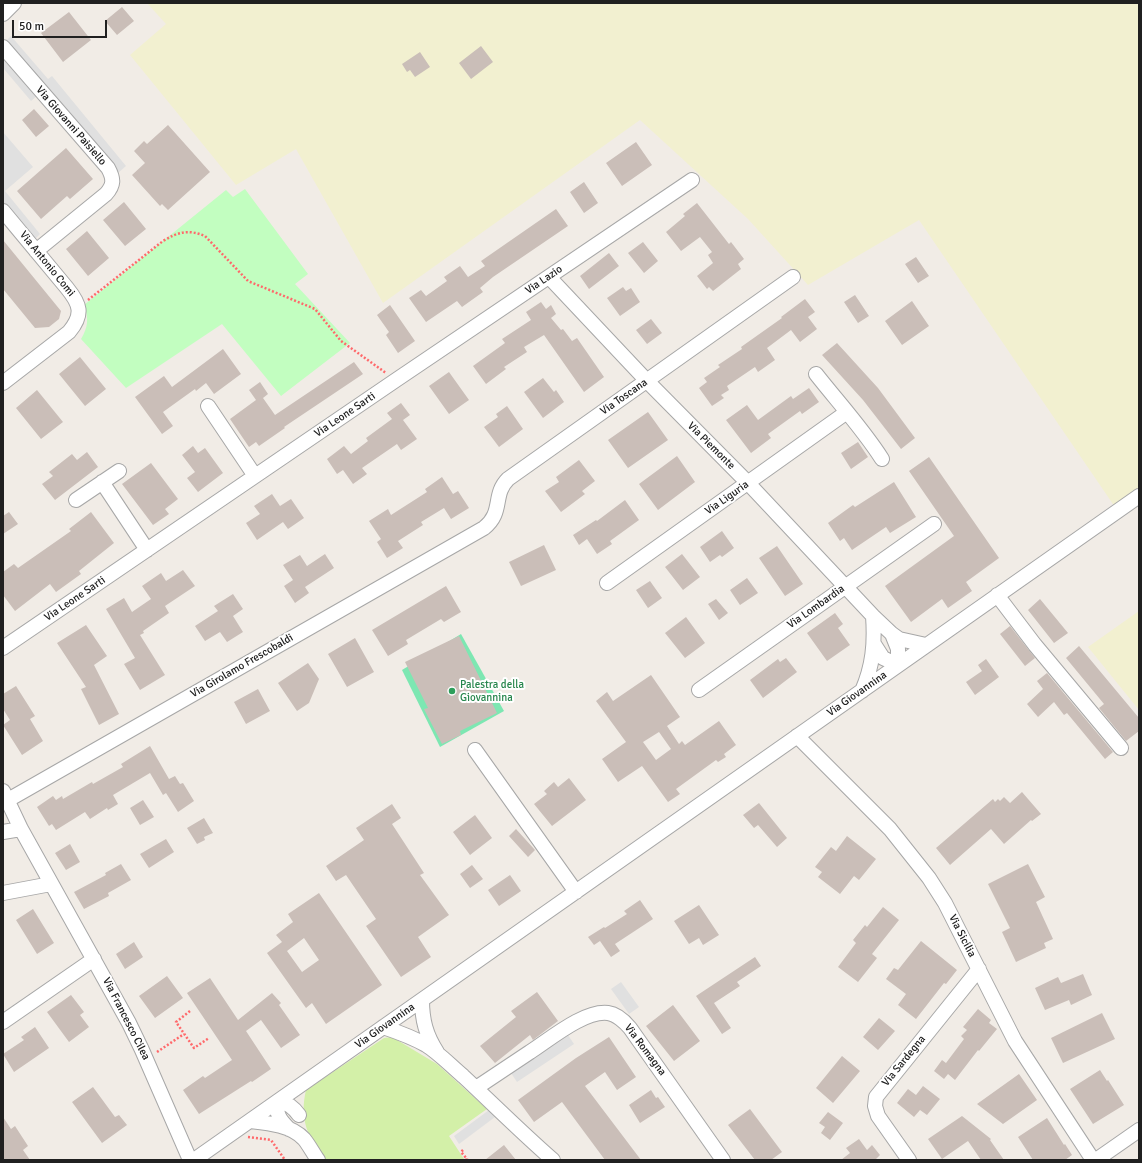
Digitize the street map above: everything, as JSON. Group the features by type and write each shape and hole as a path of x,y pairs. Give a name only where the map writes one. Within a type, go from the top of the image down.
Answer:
{"street":[{"path":"3,14 14,3"},
{"name":"Via Giovanni Paisiello","path":"3,47 108,168 113,180 113,185 106,194 36,251"},
{"name":"Via Lazio","path":"396,380 692,180"},
{"name":"Via Antonio Comi","path":"3,211 75,298 79,307 79,316 68,332 3,383"},
{"name":"Via Piemonte","path":"549,276 646,381 748,483 872,616 892,634 908,642 926,645"},
{"name":"Via Toscana","path":"476,533 492,520 497,511 500,491 508,479 793,277"},
{"path":"816,374 867,436 882,459"},
{"name":"Via Leone Sarti","path":"3,648 396,380"},
{"path":"208,406 255,476"},
{"name":"Via Liguria","path":"607,583 847,412"},
{"path":"76,500 119,471"},
{"path":"102,482 147,550"},
{"name":"Via Giovannina","path":"194,1160 1139,496"},
{"name":"Via Lombardia","path":"699,690 934,524"},
{"name":"Via Girolamo Frescobaldi","path":"5,796 476,533"},
{"path":"997,595 1035,645 1121,748"},
{"path":"862,691 870,669 874,644 872,616"},
{"path":"874,644 883,658 898,665 898,649 892,634"},
{"name":"Via Sicilia","path":"797,736 890,829 916,861 945,903 1015,1041 1095,1160"},
{"path":"475,750 576,892"},
{"name":"Via Francesco Cilea","path":"5,796 51,884 129,1023 190,1160"},
{"path":"3,832 21,829"},
{"path":"3,893 51,884"},
{"path":"3,1022 94,959"},
{"name":"Via Sardegna","path":"909,1160 878,1116 875,1106 876,1097 979,969"},
{"path":"422,1000 424,1037"},
{"path":"402,1014 409,1017 424,1037 430,1041 440,1056 476,1088 527,1138 553,1160"},
{"name":"Via Romagna","path":"476,1088 573,1024 594,1014 612,1014 630,1028 723,1160"},
{"path":"384,1027 402,1034 424,1037"},
{"path":"302,1084 299,1125 304,1140"},
{"path":"289,1129 277,1114 278,1101 294,1107 299,1115"},
{"path":"250,1121 289,1129 297,1133 304,1140 318,1160"},
{"path":"1095,1160 1139,1130"}],"path":[{"path":"79,307 162,241 172,235 183,232 196,233 205,236 248,281 315,309 341,340 396,380"},
{"path":"190,1011 176,1022 184,1034 194,1048 209,1038"},
{"path":"146,1059 184,1034"},
{"path":"230,1135 271,1140 285,1160"},
{"path":"463,1150 461,1152 466,1160"}],"shaded area":[{"path":"147,3 1139,3 1139,496 1117,510 919,220 808,285 748,219 640,120 383,303 296,149 236,185 130,55 166,24"},
{"path":"11,36 48,79 52,76 126,166 118,173 47,87 31,101 3,68 3,44"},
{"path":"3,132 33,167 5,191 40,234 34,240 3,202"},
{"path":"1139,611 1139,710 1088,647"},
{"path":"621,982 639,1007 629,1014 611,989"},
{"path":"568,1035 574,1044 517,1082 511,1073"},
{"path":"489,1110 495,1117 459,1144 454,1136"}],"green space":[{"path":"245,189 308,274 295,284 350,343 281,396 222,324 126,388 81,339 87,323 87,315 84,305 226,190 233,197"},
{"name":"Palestra della Giovannina","path":"461,634 504,711 440,747 402,670"},
{"path":"392,1037 437,1064 487,1109 449,1136 464,1159 325,1160 314,1144 306,1128 304,1119 304,1101 306,1090 384,1038"}],"building":[{"path":"122,7 134,21 117,35 105,21"},
{"path":"69,12 91,40 63,62 41,33"},
{"path":"481,46 493,62 471,79 459,63"},
{"path":"420,52 430,67 415,77 410,70 407,72 402,64"},
{"path":"34,109 49,126 36,137 22,120"},
{"path":"168,125 210,172 168,210 162,204 160,206 132,175 145,163 134,151 144,141 147,144"},
{"path":"636,142 652,165 622,186 606,163"},
{"path":"66,148 93,179 70,199 67,196 41,219 17,191"},
{"path":"584,182 598,203 584,213 570,192"},
{"path":"124,202 146,229 125,246 103,220"},
{"path":"697,203 729,244 731,242 744,259 738,264 741,269 713,291 709,287 707,289 697,276 713,263 708,255 712,252 700,237 681,251 666,232 685,216 683,214"},
{"path":"556,209 568,226 493,277 480,288 483,292 462,307 457,301 426,322 409,298 421,290 426,296 447,281 444,277 460,266 468,277 485,266 481,261"},
{"path":"87,231 109,258 88,276 66,249"},
{"path":"3,240 61,311 59,319 49,327 35,328 3,289"},
{"path":"643,242 658,261 644,273 628,253"},
{"path":"609,253 619,266 589,289 580,276"},
{"path":"916,257 929,276 918,283 905,264"},
{"path":"623,287 626,291 631,288 640,302 620,316 607,298"},
{"path":"855,295 869,316 858,323 844,302"},
{"path":"805,299 815,312 808,317 817,329 800,342 791,330 767,348 775,360 758,372 755,367 727,386 729,390 721,395 724,398 712,406 699,388 707,382 704,378 720,367 718,365 742,349 741,347 782,318 781,317"},
{"path":"912,301 929,326 902,345 885,321"},
{"path":"541,302 546,309 551,305 556,314 551,318 561,330 563,329 572,341 577,338 604,377 584,392 544,335 524,347 527,352 504,367 506,369 486,384 473,366 505,343 502,339 531,320 526,312"},
{"path":"390,305 415,341 398,353 386,335 389,332 377,315"},
{"path":"651,319 662,333 647,344 636,330"},
{"path":"837,343 878,388 915,438 901,449 863,400 822,355"},
{"path":"223,349 241,374 214,394 206,383 163,412 173,426 162,434 135,397 164,376 172,387"},
{"path":"80,357 106,389 85,406 59,374"},
{"path":"354,362 363,374 284,427 285,428 259,446 256,442 249,447 230,419 256,400 249,390 260,382 268,394 263,398 275,415"},
{"path":"449,372 469,400 449,414 429,386"},
{"path":"543,378 554,392 556,390 564,402 543,418 524,392"},
{"path":"809,388 819,402 802,414 800,411 768,434 771,438 751,453 726,420 747,405 758,420 791,396 793,399"},
{"path":"37,390 63,422 41,439 16,408"},
{"path":"401,403 410,415 403,420 417,439 401,450 397,444 362,468 367,474 353,484 343,470 337,474 327,459 344,446 351,454 368,441 366,438 392,419 387,413"},
{"path":"507,406 523,429 499,447 484,427 498,417 496,414"},
{"path":"648,412 668,440 628,468 608,440"},
{"path":"858,442 868,457 851,469 841,453"},
{"path":"193,446 198,453 205,448 223,473 198,492 187,478 195,472 182,455"},
{"path":"87,452 98,467 55,500 42,484 53,476 49,472 72,454 77,460"},
{"path":"677,456 695,482 658,510 639,484"},
{"path":"929,457 999,558 966,582 972,591 948,608 942,599 911,622 885,586 954,536 909,471"},
{"path":"579,460 595,481 582,491 585,494 561,512 545,491 559,482 556,477"},
{"path":"151,463 178,499 165,509 169,514 153,525 122,484"},
{"path":"442,477 453,494 458,491 469,508 451,519 444,508 421,522 423,525 398,541 403,548 387,558 377,542 381,539 369,521 388,509 391,515 427,492 425,489"},
{"path":"894,482 916,517 890,533 886,527 852,550 844,538 840,541 828,523 853,505 855,507"},
{"path":"272,494 280,506 291,499 304,518 288,529 283,522 257,540 246,523 260,514 254,506"},
{"path":"625,500 639,520 610,541 612,544 597,554 587,539 579,545 573,535 596,520 597,521"},
{"path":"9,512 18,524 3,534 3,516"},
{"path":"91,512 114,543 79,571 81,574 56,592 50,584 15,611 3,595 3,572 14,564 18,568 71,531 69,529"},
{"path":"722,531 734,548 722,557 720,555 710,562 700,547"},
{"path":"544,545 556,570 521,586 509,562"},
{"path":"777,546 803,584 785,596 759,558"},
{"path":"325,554 334,568 305,587 309,593 295,603 284,586 293,580 283,565 300,555 307,566"},
{"path":"682,554 700,577 683,590 665,567"},
{"path":"183,570 195,586 165,606 169,613 143,631 144,633 140,635 165,675 140,690 124,664 135,658 106,609 124,598 132,612 151,599 142,586 161,573 166,581"},
{"path":"747,578 758,593 740,605 730,590"},
{"path":"650,581 662,598 648,608 636,590"},
{"path":"446,586 461,612 444,622 441,619 406,640 408,644 388,656 372,630"},
{"path":"233,594 243,609 233,616 243,632 227,642 220,632 205,641 195,626 218,611 214,606"},
{"path":"716,599 728,613 719,620 708,604"},
{"path":"1040,599 1068,633 1054,643 1028,610"},
{"path":"835,613 843,624 838,628 850,645 827,661 807,633"},
{"path":"686,617 705,643 685,658 665,633"},
{"path":"86,625 107,656 94,665 119,714 99,725 81,689 86,687 57,643"},
{"path":"1010,626 1035,658 1025,666 1000,634"},
{"name":"Palestra della Giovannina","path":"459,636 497,713 460,731 461,735 442,744 424,709 428,708 405,662"},
{"path":"355,638 374,672 347,687 328,654"},
{"path":"1079,646 1139,718 1139,731 1126,741 1099,708 1104,704 1066,658"},
{"path":"786,658 797,672 763,698 750,680 778,659 780,662"},
{"path":"986,659 999,677 975,695 966,682 982,671 978,665"},
{"path":"308,663 319,679 309,703 297,711 278,683"},
{"path":"1047,673 1113,752 1105,759 1067,713 1064,715 1054,702 1038,717 1027,704 1043,689 1037,681"},
{"path":"651,675 680,717 667,726 679,744 682,741 685,745 719,721 736,745 724,754 726,757 718,762 716,760 676,789 680,794 668,802 642,766 618,782 602,759 626,742 596,701 607,692 613,701","holes":["659,732 671,749 656,760 643,742"]},
{"path":"16,686 35,716 30,719 43,741 22,755 3,725 10,720 3,709 3,694"},
{"path":"258,689 270,711 246,724 234,702"},
{"path":"150,746 169,779 175,776 180,784 183,783 194,801 178,812 166,793 163,795 150,773 113,795 118,804 108,810 107,808 90,819 85,812 56,830 52,824 49,826 37,807 53,796 56,800 62,796 63,799 92,782 93,784 123,767 121,764"},
{"path":"569,778 586,800 552,826 534,804 547,794 544,791 554,782 558,787"},
{"path":"1022,792 1041,814 1032,821 1031,820 1004,844 991,829 950,865 936,848 993,799 995,802 998,799 1000,801 1004,797 1010,803"},
{"path":"143,800 154,817 140,825 130,808"},
{"path":"759,803 787,838 777,847 758,825 754,828 743,815"},
{"path":"392,804 401,818 392,824 424,873 420,875 449,915 418,937 431,957 401,977 366,926 376,919 346,875 336,881 326,866 364,840 356,828"},
{"path":"475,815 492,838 470,855 453,832"},
{"path":"204,818 213,833 204,837 205,840 197,844 187,828"},
{"path":"516,829 535,850 528,857 509,836"},
{"path":"847,836 876,859 859,880 854,876 840,894 818,877 822,872 815,867 831,847 836,851"},
{"path":"166,839 174,852 149,868 140,854"},
{"path":"70,844 80,862 66,870 55,853"},
{"path":"121,864 131,880 108,893 109,896 84,909 74,892 106,875 105,873"},
{"path":"1028,864 1045,897 1036,902 1053,939 1044,943 1046,948 1016,962 1002,932 1010,928 988,884"},
{"path":"472,865 483,879 470,888 460,874"},
{"path":"510,875 521,891 499,906 488,890"},
{"path":"319,893 382,985 326,1024 312,1003 306,1008 267,953 282,942 276,935 293,922 288,914","holes":["304,938 319,960 302,972 287,951"]},
{"path":"640,900 653,919 615,944 620,951 611,957 600,941 594,945 588,937 627,914 624,911"},
{"path":"699,905 719,935 703,945 699,938 689,944 674,921"},
{"path":"883,907 899,920 872,954 877,958 858,982 838,967 856,943 853,940 865,925 867,927"},
{"path":"33,909 54,943 37,954 16,920"},
{"path":"921,941 957,970 946,984 944,983 916,1019 898,1005 906,994 886,979 894,968 898,970"},
{"path":"134,942 143,957 125,969 116,954"},
{"path":"755,957 761,966 737,982 740,986 714,1003 731,1028 722,1034 696,996"},
{"path":"1083,974 1092,995 1071,1005 1069,1000 1045,1010 1035,988 1058,977 1061,983"},
{"path":"167,976 183,998 155,1018 139,996"},
{"path":"210,978 238,1020 272,993 281,1003 279,1005 300,1035 281,1048 261,1020 246,1031 271,1069 199,1114 183,1090 203,1076 205,1078 232,1060 187,993"},
{"path":"537,992 558,1021 533,1040 530,1035 495,1063 480,1046 516,1017 511,1011"},
{"path":"71,995 84,1012 80,1015 89,1027 69,1042 47,1012"},
{"path":"673,1005 700,1041 674,1061 646,1026"},
{"path":"978,1009 991,1020 989,1023 997,1029 979,1051 978,1050 955,1080 948,1074 944,1079 934,1071 942,1060 946,1063 964,1039 961,1036 967,1030 963,1027"},
{"path":"1102,1013 1115,1039 1063,1063 1051,1038"},
{"path":"879,1018 895,1031 878,1050 863,1037"},
{"path":"35,1027 49,1048 14,1072 3,1054 24,1040 21,1037"},
{"path":"609,1037 636,1077 617,1090 605,1072 585,1086 641,1160 605,1160 562,1102 534,1122 518,1100 576,1058"},
{"path":"842,1056 860,1071 833,1103 816,1088"},
{"path":"1100,1070 1124,1105 1093,1124 1070,1089"},
{"path":"1019,1074 1037,1100 1003,1124 977,1104"},
{"path":"923,1086 940,1099 927,1115 920,1110 914,1117 897,1103 908,1089 916,1095"},
{"path":"93,1087 115,1117 119,1115 127,1125 102,1143 72,1102"},
{"path":"651,1090 656,1098 658,1097 665,1107 640,1123 629,1105"},
{"path":"750,1109 782,1152 771,1160 755,1160 728,1125"},
{"path":"828,1112 843,1123 830,1140 821,1133 825,1127 819,1123"},
{"path":"962,1116 991,1139 990,1140 1004,1160 981,1160 968,1141 942,1159 928,1139"},
{"path":"3,1117 11,1129 15,1126 28,1146 23,1150 30,1160 3,1160"},
{"path":"1047,1118 1072,1155 1065,1160 1033,1160 1018,1137"},
{"path":"859,1139 867,1150 872,1145 880,1155 875,1160 841,1160 850,1153 846,1148"},
{"path":"504,1145 516,1160 485,1160"}],"place":[{"name":"Palestra della Giovannina","path":"452,691"}]}
